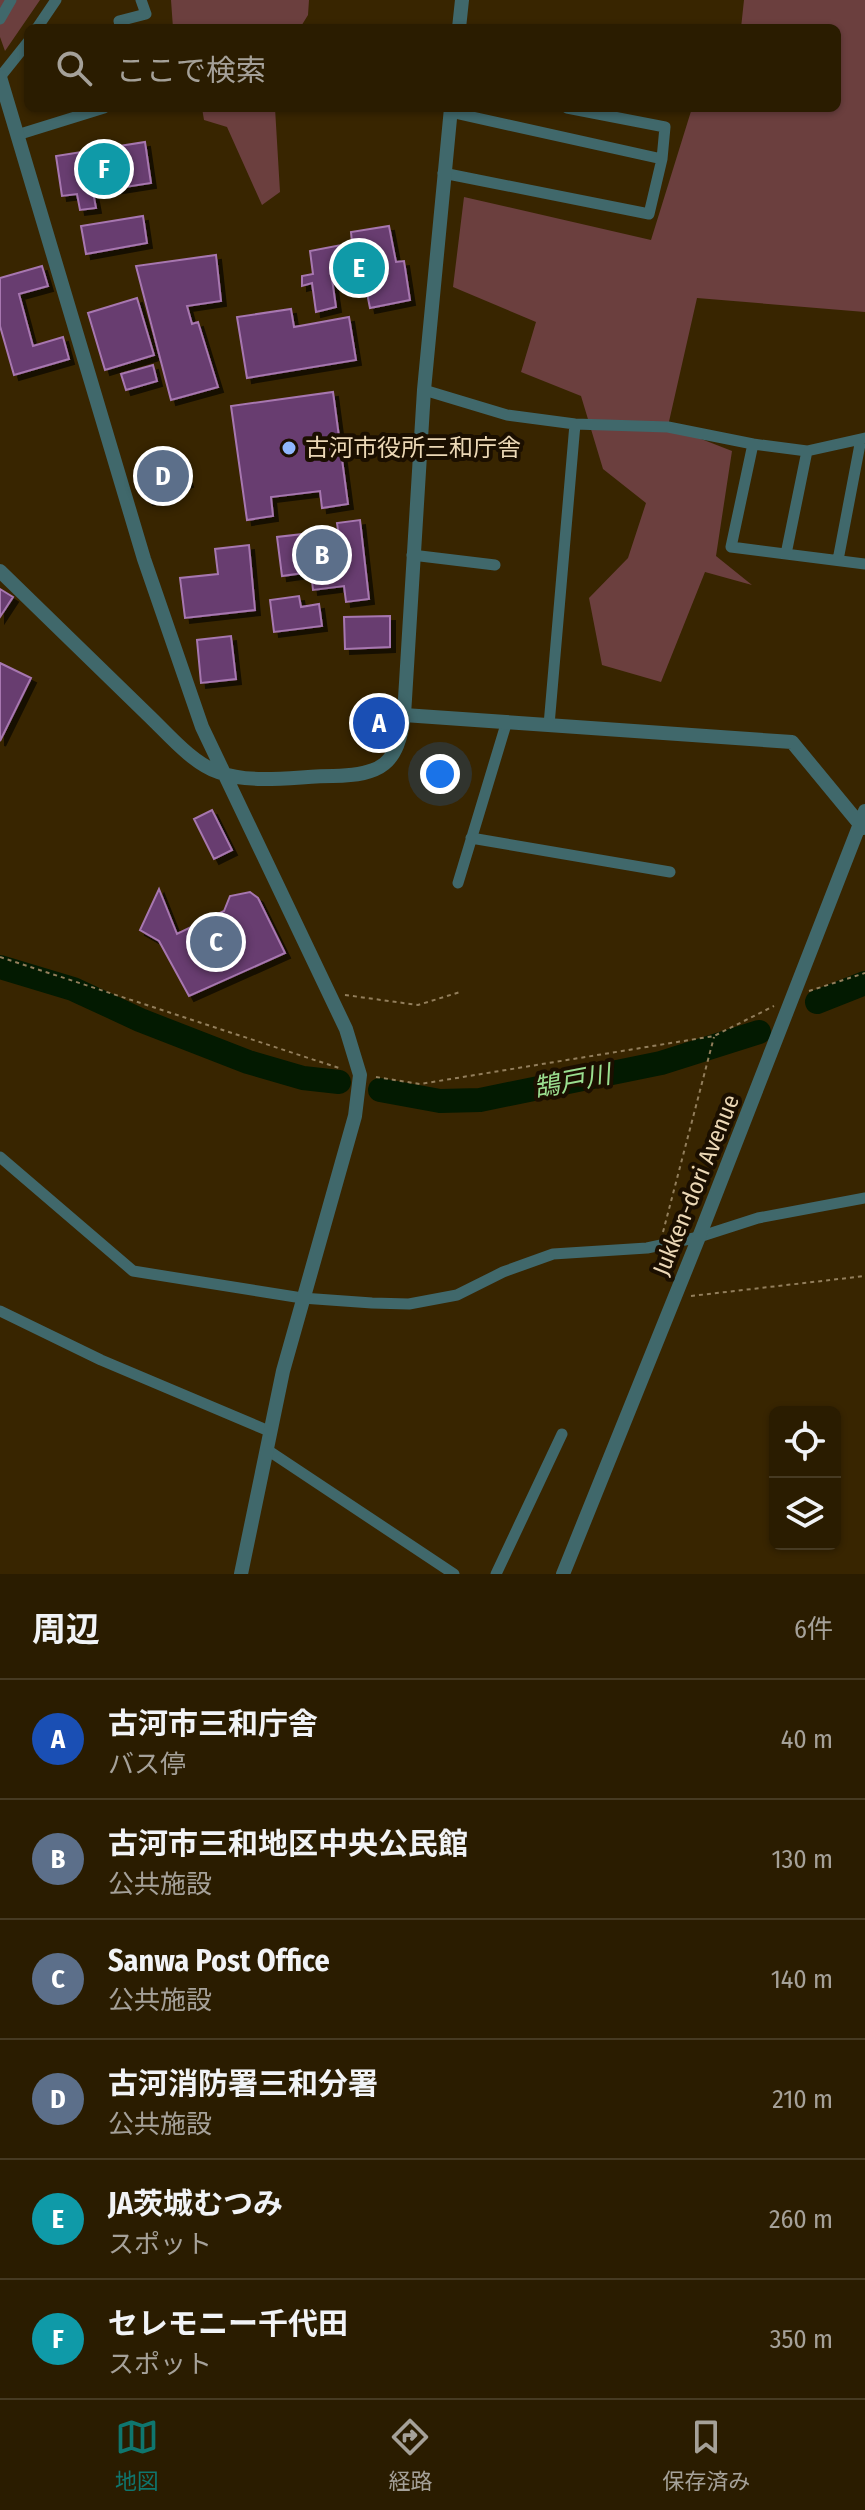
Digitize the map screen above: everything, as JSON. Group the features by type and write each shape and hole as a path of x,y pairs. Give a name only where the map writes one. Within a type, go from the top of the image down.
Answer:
{"street":[{"path":"0,19 11,0"},
{"path":"40,24 56,0"},
{"path":"120,24 119,21 146,14 141,0"},
{"path":"459,24 462,0"},
{"path":"24,47 0,77 144,559 202,727 346,1029 360,1075 355,1116 302,1298 269,1431 241,1574"},
{"path":"17,135 91,112"},
{"path":"0,571 176,741 223,774 261,777 371,772 382,768 398,749 404,715 424,390 451,112"},
{"path":"460,112 662,159"},
{"path":"443,173 649,214 662,159 665,127 588,112"},
{"path":"424,390 507,415 575,424 668,427 807,451 863,439 838,560"},
{"path":"549,725 575,424"},
{"path":"753,444 731,547 865,564"},
{"path":"786,554 807,451"},
{"path":"412,555 495,565"},
{"path":"404,715 792,742 863,822"},
{"path":"458,883 507,721"},
{"name":"Jukken-dori Avenue","path":"563,1574 863,822"},
{"path":"471,838 670,872"},
{"path":"0,1157 133,1271 302,1298 409,1304 457,1295 503,1272 553,1254 625,1251 660,1245 699,1237 758,1218 865,1198"},
{"path":"0,1311 101,1360 269,1431"},
{"path":"496,1574 562,1434"},
{"path":"266,1449 454,1574"}],"lane":[{"path":"363,715 404,715"}],"path":[{"path":"0,957 360,1075 420,1084 714,1036 793,997 865,973"},
{"path":"327,992 418,1005 460,992"},
{"path":"660,1245 714,1036"},
{"path":"675,1298 865,1276"}],"shaded area":[{"path":"0,0 40,0 5,51 0,37"},
{"path":"171,0 309,0 308,15 302,24 173,24"},
{"path":"744,0 865,0 865,312 697,298 668,426 732,451 716,556 752,585 705,572 661,682 602,665 589,598 628,558 646,503 603,469 581,396 521,372 536,322 453,287 464,197 651,240 691,112 841,112 841,24 741,24"},
{"path":"203,112 275,112 280,192 262,205 227,127 204,120"}],"building":[{"path":"145,142 151,183 93,192 96,208 80,210 77,194 62,196 56,156"},
{"path":"143,216 147,243 86,254 81,226"},
{"path":"389,226 396,262 404,261 410,300 370,308 363,273 332,279 336,307 316,312 312,283 302,286 302,276 313,274 310,251 352,243 351,232"},
{"path":"216,255 221,301 187,306 192,324 198,322 218,387 171,400 136,266"},
{"path":"42,266 48,286 19,294 33,346 63,337 69,359 14,375 0,326 0,278"},
{"path":"137,298 154,355 105,370 88,313"},
{"path":"291,309 294,327 349,317 356,360 247,378 237,317"},
{"path":"153,365 157,381 126,390 121,374"},
{"name":"古河市役所三和庁舎","path":"333,392 348,504 322,508 320,491 271,497 273,516 247,520 231,406"},
{"path":"181,462 188,482 175,487 176,491 148,500 138,468 155,463 157,470"},
{"path":"360,520 369,599 346,602 344,586 313,590 311,572 282,576 277,537 338,530 337,523"},
{"path":"249,545 255,610 185,618 180,578 218,574 215,549"},
{"path":"0,589 13,597 0,617"},
{"path":"299,596 301,607 319,604 322,626 274,632 270,600"},
{"path":"390,616 390,647 345,649 344,617"},
{"path":"231,636 236,679 201,683 197,640"},
{"path":"0,663 31,678 0,741"},
{"path":"212,810 232,850 214,859 194,819"},
{"path":"159,889 177,934 224,911 230,896 250,892 258,898 285,953 189,996 159,941 140,930"}],"waterway":[{"name":"鵠戸川","path":"0,967 73,989 140,1020 248,1062 303,1078 339,1082"},
{"name":"鵠戸川","path":"817,1002 865,983"},
{"name":"鵠戸川","path":"380,1090 440,1101 480,1100 661,1063 759,1032"}],"place":[{"name":"セレモニー千代田","path":"104,169"},
{"name":"JA茨城むつみ","path":"359,268"},
{"name":"古河市役所三和庁舎","path":"289,448"},
{"name":"古河消防署三和分署","path":"163,476"},
{"name":"古河市三和地区中央公民館","path":"322,555"},
{"name":"古河市三和庁舎","path":"379,723"},
{"name":"Sanwa Post Office","path":"216,942"}]}
